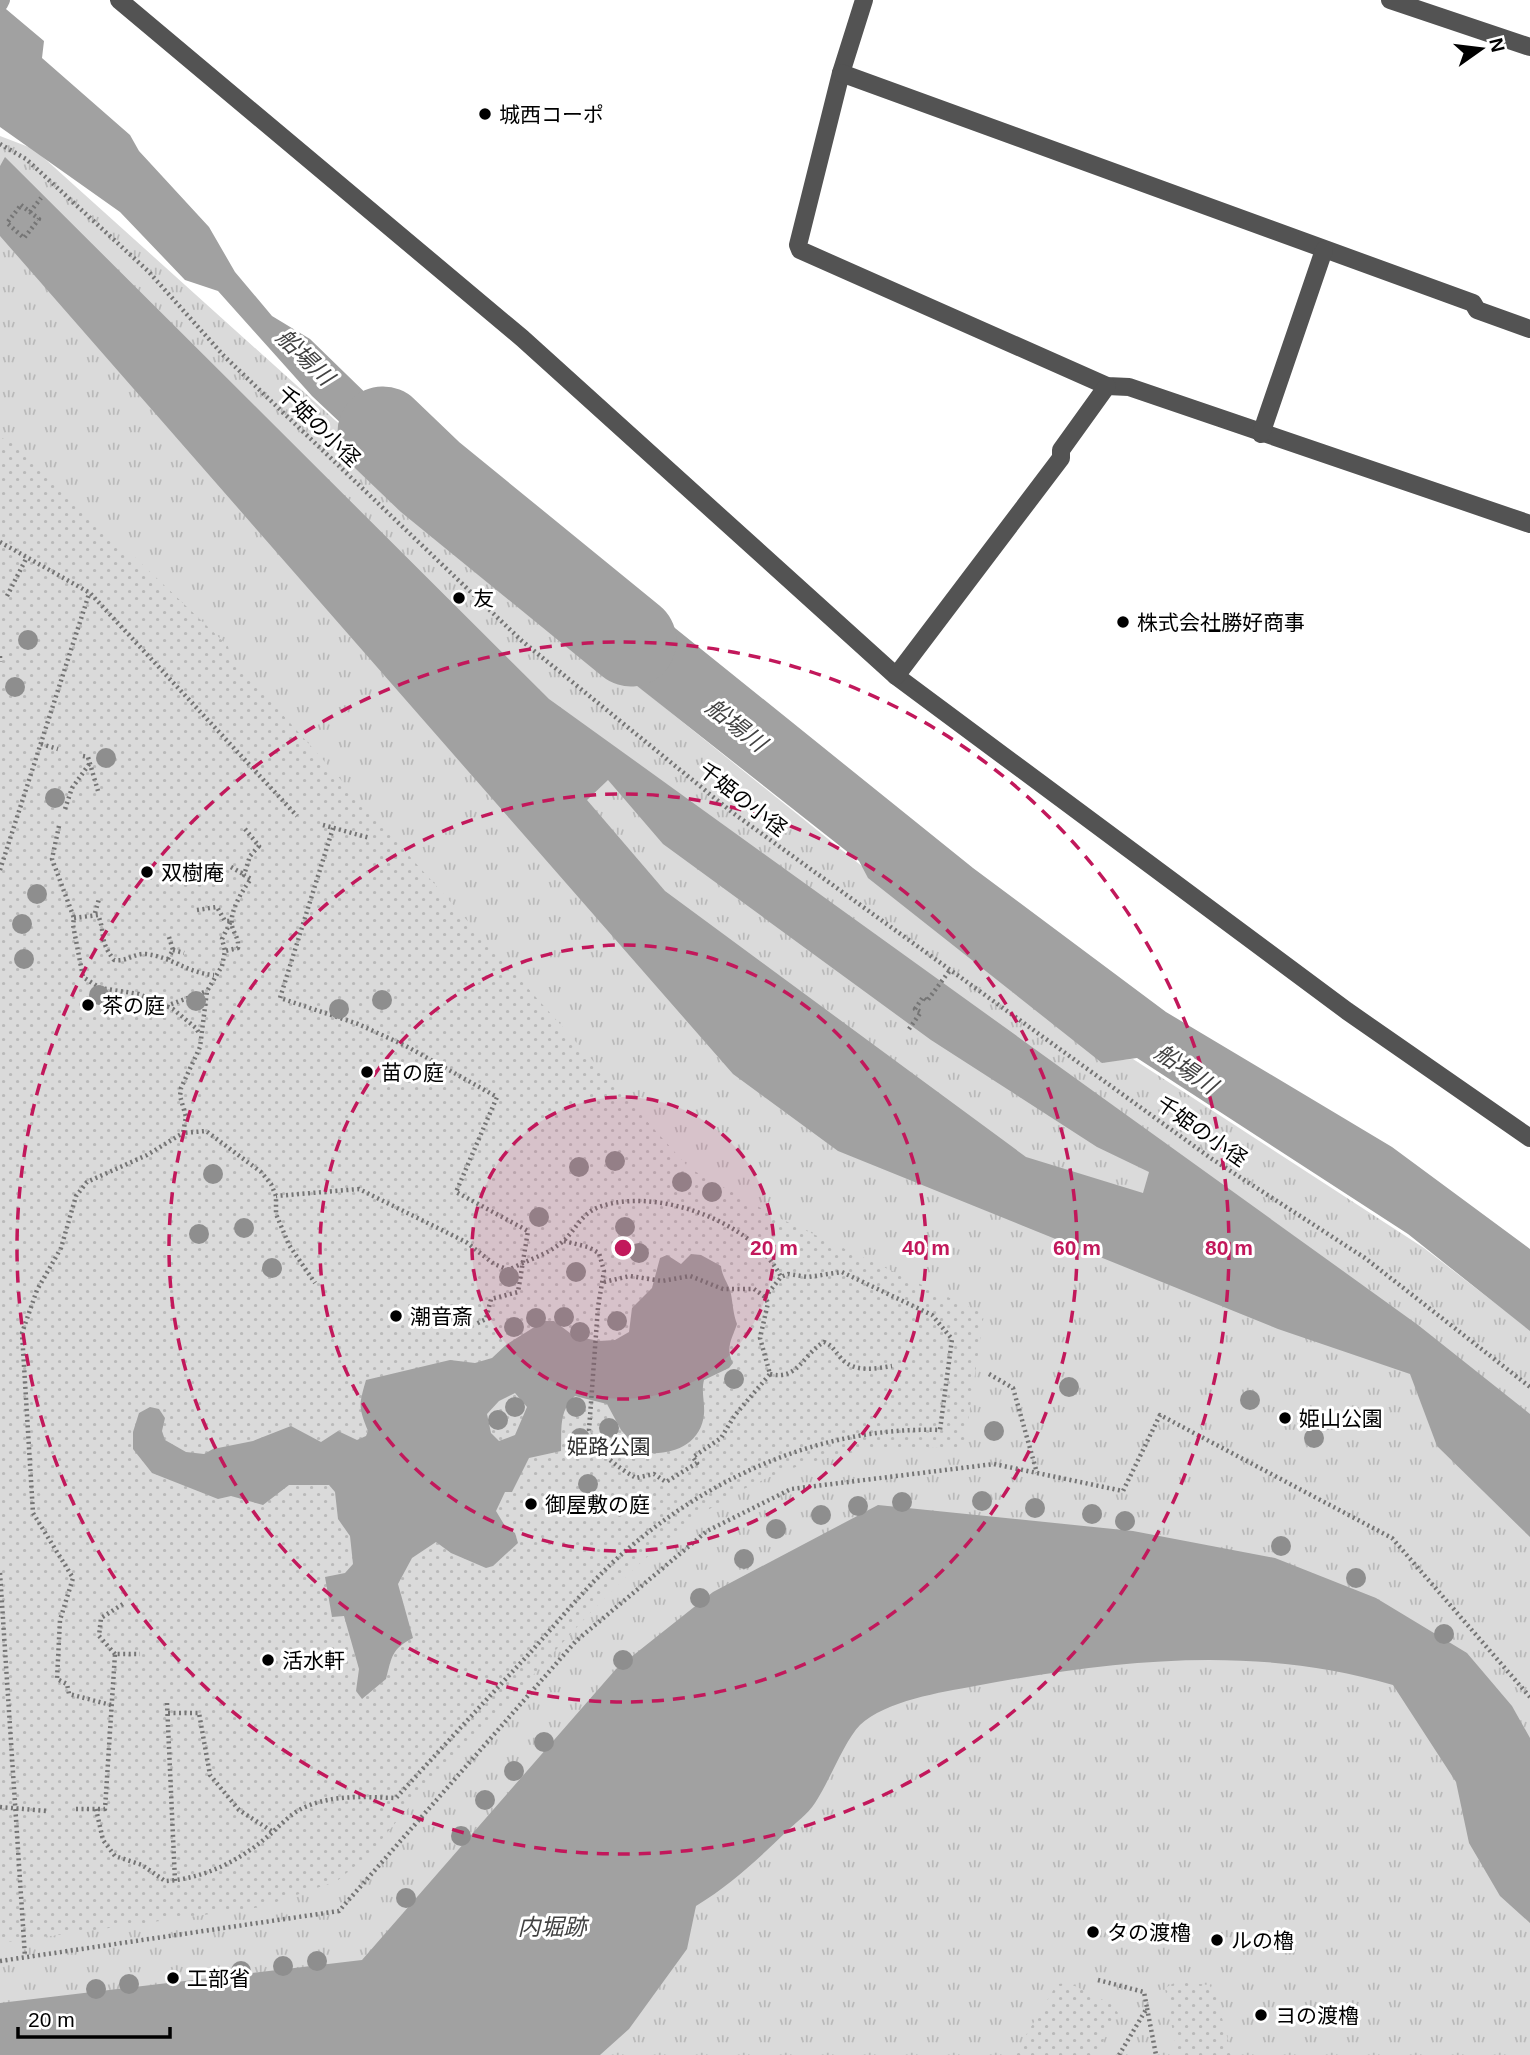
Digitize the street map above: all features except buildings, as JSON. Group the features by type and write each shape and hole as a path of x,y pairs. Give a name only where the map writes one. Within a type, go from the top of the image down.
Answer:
{"street":[{"path":"119,0 522,338 896,676 1347,1011 1530,1138"},
{"path":"864,0 841,73 798,245 800,250 1108,386 1129,387 1530,524"},
{"path":"1390,0 1530,47"},
{"path":"841,73 1473,303 1477,310 1530,328"},
{"path":"1261,434 1324,250"},
{"path":"896,676 1061,458 1061,450 1108,386"}],"path":[{"name":"千姫の小径","path":"0,144 10,148 138,262 224,356 522,640 733,813 1212,1159 1365,1258 1530,1387"},
{"path":"30,212 41,198"},
{"path":"22,205 30,212 39,219 24,237 7,223 22,205"},
{"path":"0,542 90,593 297,816"},
{"path":"7,596 27,557"},
{"path":"0,870 90,593"},
{"path":"0,656 0,662"},
{"path":"41,744 58,749"},
{"path":"83,756 88,757 98,791"},
{"path":"65,809 72,788 90,763"},
{"path":"323,825 370,838"},
{"path":"59,826 52,859 75,918 73,925 83,977 100,988 139,993 166,1006 196,1028 200,1036"},
{"path":"333,828 280,998 358,1024 406,1046 497,1097 456,1192 528,1231 526,1261 519,1292 491,1299 485,1319 476,1324"},
{"path":"244,875 250,856 259,846 245,829"},
{"path":"183,1133 186,1117 180,1096 181,1088 200,1047 207,991 214,975 222,966 225,951 222,939 235,907 251,879 231,867"},
{"path":"95,913 99,899"},
{"path":"197,910 216,907 225,921 231,921"},
{"path":"75,918 95,913"},
{"path":"95,913 102,922 101,940 114,960 126,960 143,953 168,959 191,972 214,975"},
{"path":"225,951 238,948 231,921"},
{"path":"168,959 173,950 169,937"},
{"path":"173,950 184,953"},
{"path":"909,1029 921,1012 915,1009 923,997 927,1000 950,970"},
{"path":"166,1006 207,991"},
{"path":"111,1705 69,1694 67,1684 57,1679 60,1619 73,1578 33,1513 22,1333 37,1290 61,1248 76,1196 87,1182 147,1155 183,1133 205,1130 261,1172 276,1196 276,1214 289,1245 315,1283"},
{"path":"276,1196 359,1189 466,1242 494,1264 509,1270 542,1256 564,1241 586,1214 597,1208 621,1200 647,1200 675,1205 724,1225 757,1245 775,1263 782,1277"},
{"path":"564,1241 588,1247 599,1253 604,1282 595,1336 591,1438 611,1461 636,1478 654,1474 666,1482 697,1464 693,1457 721,1438 734,1415 770,1374"},
{"path":"96,1809 103,1840 115,1856 142,1865 165,1881 175,1881 218,1868 250,1851 299,1810 333,1797 396,1798 610,1565 659,1523 713,1487 783,1456 846,1437 897,1429 940,1430 952,1339 932,1315 842,1272 808,1277 789,1274 782,1277 765,1297"},
{"path":"604,1282 630,1276 662,1281 690,1276 723,1289 754,1289 765,1297 768,1303 760,1338 770,1374"},
{"path":"770,1374 780,1376 796,1371 824,1342 830,1344 842,1360 866,1371 892,1366"},
{"path":"989,1374 1013,1388 1037,1473"},
{"path":"0,1961 338,1911 576,1641 707,1531 791,1489 994,1464 1123,1492 1160,1415 1392,1538 1530,1697"},
{"path":"0,1573 25,1957"},
{"path":"76,1809 104,1809 115,1654 99,1636 101,1618 123,1604"},
{"path":"115,1654 140,1654"},
{"path":"167,1703 175,1881"},
{"path":"168,1713 199,1713 211,1775 239,1810 273,1832"},
{"path":"0,1807 15,1806 47,1811"},
{"path":"1098,1980 1144,1992 1156,2055"},
{"path":"1119,2055 1147,2008"}],"green space":[{"name":"姫路公園","path":"0,136 34,149 567,629 1104,1061 1133,1059 1424,1248 1530,1330 1530,2055 0,2055"},
{"path":"0,437 18,446 228,646 230,656 689,1168 779,1218 984,1314 964,1448 868,1450 810,1463 758,1482 711,1508 669,1538 630,1573 423,1792 372,1852 337,1881 262,1907 0,1943"},
{"path":"1176,1982 1209,1985 1215,1992 1232,2055 1177,2055 1165,1988"},
{"path":"1069,1983 1111,2004 1118,2013 1096,2055 1014,2055 1057,1984"}],"water":[{"path":"0,4 44,41 42,58 130,135 139,151 209,227 235,272 272,316 310,339 381,408 430,437 525,533 549,549 583,564 611,589 629,591 973,868 1166,1012 1392,1147 1530,1249 1530,1331 1408,1234 1137,1058 1102,1063 868,878 859,861 561,626 533,560 486,517 445,508 381,461 312,396 218,291 185,280 120,212 0,127"},
{"path":"5,157 549,699 1418,1325 1530,1414 1530,1537 1437,1446 1410,1374 1278,1329 838,1151 733,1074 0,236 0,166","holes":["608,780 663,844 931,1040 1097,1147 1149,1172 1143,1193 1026,1157 665,891 587,800"]},
{"path":"691,1254 701,1255 721,1266 730,1290 737,1324 729,1348 733,1363 729,1368 704,1380 704,1414 697,1434 682,1447 672,1451 641,1452 621,1430 607,1404 575,1396 563,1415 561,1451 529,1458 512,1492 505,1492 496,1511 505,1526 515,1533 518,1543 493,1566 486,1568 451,1553 436,1542 412,1558 398,1584 413,1638 396,1650 386,1679 362,1699 356,1691 359,1669 344,1616 332,1617 325,1577 345,1573 353,1564 350,1536 338,1519 335,1492 329,1485 289,1485 263,1505 231,1496 218,1499 152,1473 133,1449 133,1432 139,1413 150,1407 159,1409 165,1418 162,1431 165,1440 186,1452 204,1454 213,1449 253,1441 291,1426 321,1442 338,1431 357,1440 366,1436 368,1431 361,1406 366,1380 450,1360 475,1363 492,1358 507,1344 544,1321 554,1321 574,1336 599,1341 615,1340 629,1332 632,1308 652,1288 660,1258 667,1255 681,1264","holes":["515,1393 527,1407 515,1435 499,1441 491,1433 487,1414 499,1401"]},
{"name":"内堀跡","path":"878,1505 1133,1531 1275,1558 1376,1598 1467,1653 1512,1706 1530,1738 1530,1923 1500,1896 1469,1843 1456,1782 1393,1685 1341,1672 1289,1664 1237,1660 1132,1663 947,1691 899,1704 860,1725 809,1811 743,1872 696,1906 687,1949 629,2029 600,2055 0,2055 0,2003 362,1960 616,1669 713,1592"}],"waterway":[{"path":"0,4 2,0"},
{"name":"船場川","path":"383,432 430,477 631,641"}],"place":[{"name":"城西コーポ","path":"485,114"},
{"name":"友","path":"459,598"},
{"name":"株式会社勝好商事","path":"1123,622"},
{"name":"双樹庵","path":"147,872"},
{"name":"茶の庭","path":"88,1005"},
{"name":"苗の庭","path":"367,1072"},
{"name":"潮音斎","path":"396,1316"},
{"name":"姫山公園","path":"1285,1418"},
{"name":"御屋敷の庭","path":"531,1504"},
{"name":"活水軒","path":"268,1660"},
{"name":"タの渡櫓","path":"1093,1932"},
{"name":"ルの櫓","path":"1217,1940"},
{"name":"工部省","path":"173,1978"},
{"name":"ヨの渡櫓","path":"1261,2015"}]}
